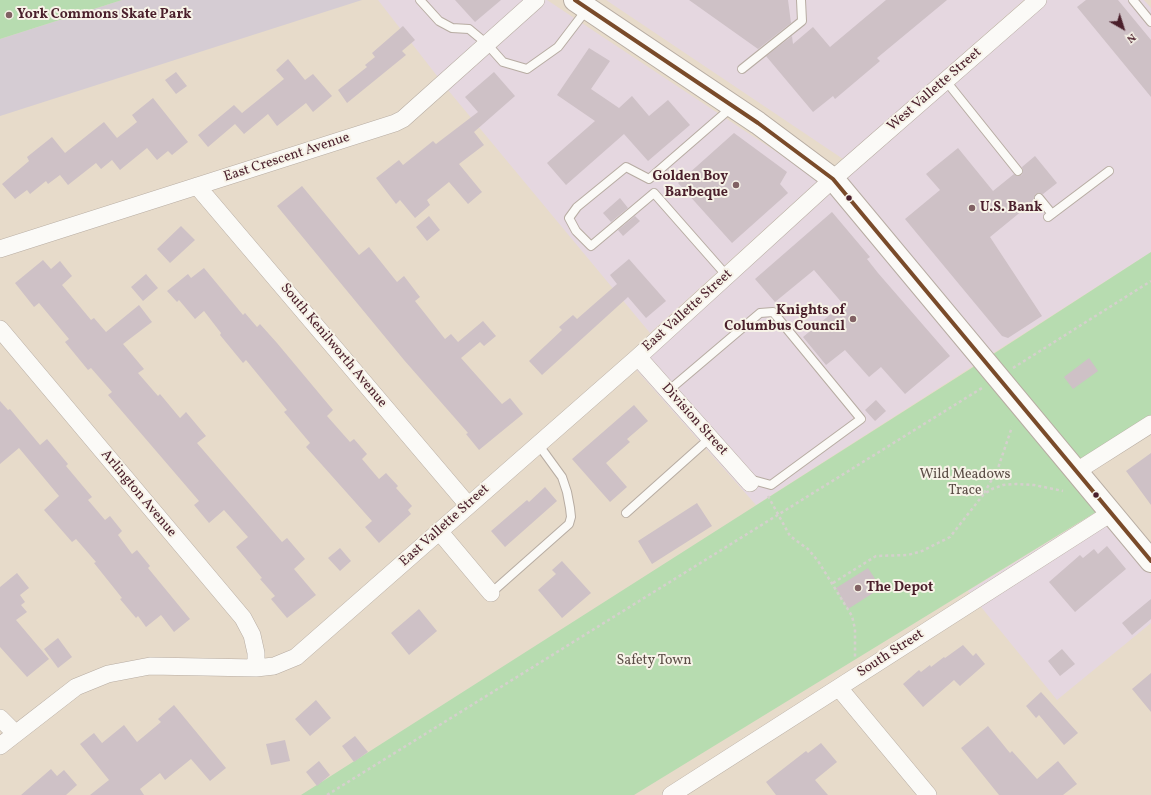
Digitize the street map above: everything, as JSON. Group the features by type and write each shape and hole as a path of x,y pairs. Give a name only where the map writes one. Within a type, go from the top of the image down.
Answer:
{"main road":[{"path":"581,4 733,106 833,180 1077,471 1151,562"}],"street":[{"name":"East Crescent Avenue","path":"0,249 403,119 536,0"},
{"name":"West Vallette Street","path":"833,180 1038,0"},
{"name":"East Vallette Street","path":"0,746 76,687 122,670 150,666 256,668 274,666 296,657 638,357 833,180"},
{"name":"South Kenilworth Avenue","path":"197,186 468,505"},
{"name":"Arlington Avenue","path":"0,329 243,618 252,635 256,652 256,668"},
{"name":"Division Street","path":"638,357 748,481"},
{"path":"1077,471 1151,424"},
{"name":"South Street","path":"671,795 1111,513"},
{"path":"439,532 491,593"},
{"path":"846,683 928,795"},
{"path":"0,718 15,733"}],"lane":[{"path":"420,0 439,21 452,28 469,29 487,44 503,62 527,69 558,47 581,4"},
{"path":"742,69 802,21 801,0"},
{"path":"1133,0 1151,22"},
{"path":"946,81 1018,171"},
{"path":"649,179 733,106"},
{"path":"654,193 592,246 576,231 569,218 577,207 626,167 649,179 654,193 727,276"},
{"path":"1039,198 1050,215 1109,171"},
{"path":"668,391 760,313 773,312 861,419 771,485 748,481"},
{"path":"626,513 710,438"},
{"path":"491,593 569,524 571,517 570,508 562,477 538,444"}],"path":[{"path":"1006,369 1016,367 1151,281"},
{"path":"327,795 987,384"},
{"path":"832,583 876,556 908,555 922,551 950,537 983,495 997,471 1012,427"},
{"path":"983,495 992,489 1003,485 1016,484 1034,485 1063,491"},
{"path":"778,515 790,536 808,549 818,561 852,616 855,629 846,683"}],"shaded area":[{"path":"122,0 362,0 0,116 0,39"},
{"path":"378,0 547,0 819,180 650,333 448,90"},
{"path":"606,0 1024,0 843,159"},
{"path":"1043,0 1144,0 1151,8 1151,252 756,505 633,366"},
{"path":"1097,512 1151,575 1151,623 1057,700 968,591"}],"green space":[{"path":"0,0 122,0 0,39"},
{"name":"Wild Meadows Trace","path":"1151,252 1151,416 1063,471 1096,512 634,795 301,795 967,371"}],"building":[{"path":"455,0 501,0 475,22"},
{"path":"689,0 788,0 791,23 758,49"},
{"path":"886,0 947,0 877,58 880,61 835,99 833,96 813,112 766,56 792,36 793,44 813,27 830,47"},
{"path":"1086,0 1118,0 1151,40 1151,97 1077,7"},
{"path":"403,26 415,40 402,51 406,55 347,103 338,90 367,67 365,65 375,57 372,53"},
{"path":"589,48 610,61 591,89 619,108 632,96 649,116 668,100 690,125 648,161 624,134 566,185 547,163 595,121 557,95"},
{"path":"288,59 305,80 313,74 332,96 313,112 306,103 277,126 268,114 244,134 235,124 208,147 198,135 234,105 242,113 284,79 276,70"},
{"path":"176,72 187,86 176,94 165,80"},
{"path":"494,72 515,96 474,132 484,145 459,164 482,192 468,204 449,182 427,200 430,205 415,218 400,200 396,204 376,178 399,160 403,165 433,141 436,144 478,112 465,97"},
{"path":"153,98 188,142 172,155 168,151 157,160 147,148 120,170 112,160 101,169 96,163 68,185 60,175 48,184 46,181 30,194 27,190 15,199 2,184 29,161 27,157 52,137 65,153 104,122 117,138 137,122 132,115"},
{"path":"734,133 787,172 780,184 788,193 732,243 678,183"},
{"name":"U.S. Bank","path":"958,148 993,191 1014,174 1018,176 1022,175 1022,167 1035,156 1057,183 1043,194 1035,194 1034,201 990,237 1042,316 1008,338 1002,336 905,219 940,190 926,174"},
{"path":"302,186 359,255 369,247 397,282 404,276 420,297 415,301 445,339 451,334 458,342 483,321 496,336 484,346 480,342 461,358 502,404 510,398 523,414 479,450 466,434 468,433 404,360 277,206"},
{"path":"620,198 628,208 611,222 603,213"},
{"path":"832,212 870,257 867,259 878,273 950,356 905,394 881,367 869,377 845,350 826,365 803,337 843,304 814,270 775,302 755,279"},
{"path":"429,216 440,230 427,241 416,227"},
{"path":"635,216 640,221 623,236 618,230"},
{"path":"181,226 195,240 170,263 157,249"},
{"path":"629,259 666,301 646,318 628,297 542,375 529,361 562,330 559,327 573,315 577,319 617,284 610,275"},
{"path":"43,260 51,269 60,261 72,276 62,285 91,320 94,318 106,332 139,305 152,322 123,344 144,369 138,373 158,396 160,394 180,418 186,412 206,436 197,443 282,542 287,538 305,559 294,569 316,595 287,618 271,599 275,596 236,547 248,537 224,510 209,523 194,505 199,501 108,395 112,392 91,368 88,370 65,342 69,339 39,303 34,307 15,283"},
{"path":"204,268 243,315 245,313 257,327 260,324 333,410 327,416 350,442 354,439 367,454 362,459 379,479 386,473 398,486 396,488 412,506 408,510 411,514 379,543 365,527 372,521 306,447 310,443 284,412 287,410 246,360 243,363 220,335 221,333 204,311 195,319 179,300 177,302 167,291 188,274 191,278"},
{"path":"146,274 158,288 143,301 131,287"},
{"path":"1089,358 1098,371 1073,389 1064,377"},
{"path":"876,400 886,411 875,421 865,410"},
{"path":"0,401 8,410 10,409 40,445 47,439 68,464 66,466 92,497 88,500 105,520 110,516 122,531 118,535 132,554 137,550 150,566 148,568 190,619 174,632 161,615 146,627 138,616 136,618 94,563 96,562 76,539 72,542 44,510 59,496 19,448 0,464"},
{"path":"634,405 648,421 627,439 630,442 606,463 627,487 610,502 572,459"},
{"path":"1151,453 1151,505 1126,471"},
{"path":"545,487 557,501 505,547 491,531 527,500 529,502"},
{"path":"697,503 712,526 652,564 638,541"},
{"path":"1107,546 1126,569 1075,612 1049,582 1080,555 1083,558 1094,549 1098,554"},
{"path":"340,548 351,561 340,571 328,558"},
{"path":"562,561 591,593 562,618 538,590 556,574 552,570"},
{"name":"The Depot","path":"868,568 881,588 848,609 836,588"},
{"path":"17,573 29,588 20,595 25,602 21,605 27,612 16,620 49,659 27,677 0,647 0,587"},
{"path":"1151,599 1151,619 1132,635 1122,623"},
{"path":"419,609 437,631 409,655 391,633"},
{"path":"58,638 72,657 58,668 44,649"},
{"path":"963,645 973,656 976,653 985,664 960,686 954,680 923,707 903,684 919,670 921,672 930,665 931,667"},
{"path":"1062,649 1075,664 1060,676 1048,661"},
{"path":"1151,673 1151,712 1132,689"},
{"path":"1041,692 1078,733 1064,745 1039,715 1036,718 1026,706"},
{"path":"316,700 331,718 310,736 295,719"},
{"path":"174,705 226,768 210,781 191,759 165,780 160,773 140,789 144,795 90,795 109,780 80,744 94,733 102,743 124,725 137,742 161,722 158,719"},
{"path":"988,726 1010,753 1012,751 1037,779 1058,761 1077,784 1063,795 999,795 961,748"},
{"path":"355,736 368,752 354,762 342,746"},
{"path":"285,740 290,761 271,765 266,744"},
{"path":"821,743 837,762 815,780 828,795 776,795 766,782 806,751 808,753"},
{"path":"319,761 330,775 317,786 306,772"},
{"path":"51,769 57,776 64,770 77,785 66,795 21,795"}],"transit line":[{"path":"575,0 758,123 833,179 1151,561"}],"place":[{"name":"York Commons Skate Park","path":"9,15"},
{"name":"Golden Boy Barbeque","path":"736,185"},
{"name":"U.S. Bank","path":"972,208"},
{"name":"Knights of Columbus Council","path":"853,319"},
{"name":"The Depot","path":"858,588"}],"park label":[{"name":"Safety Town","path":"654,661"}]}
